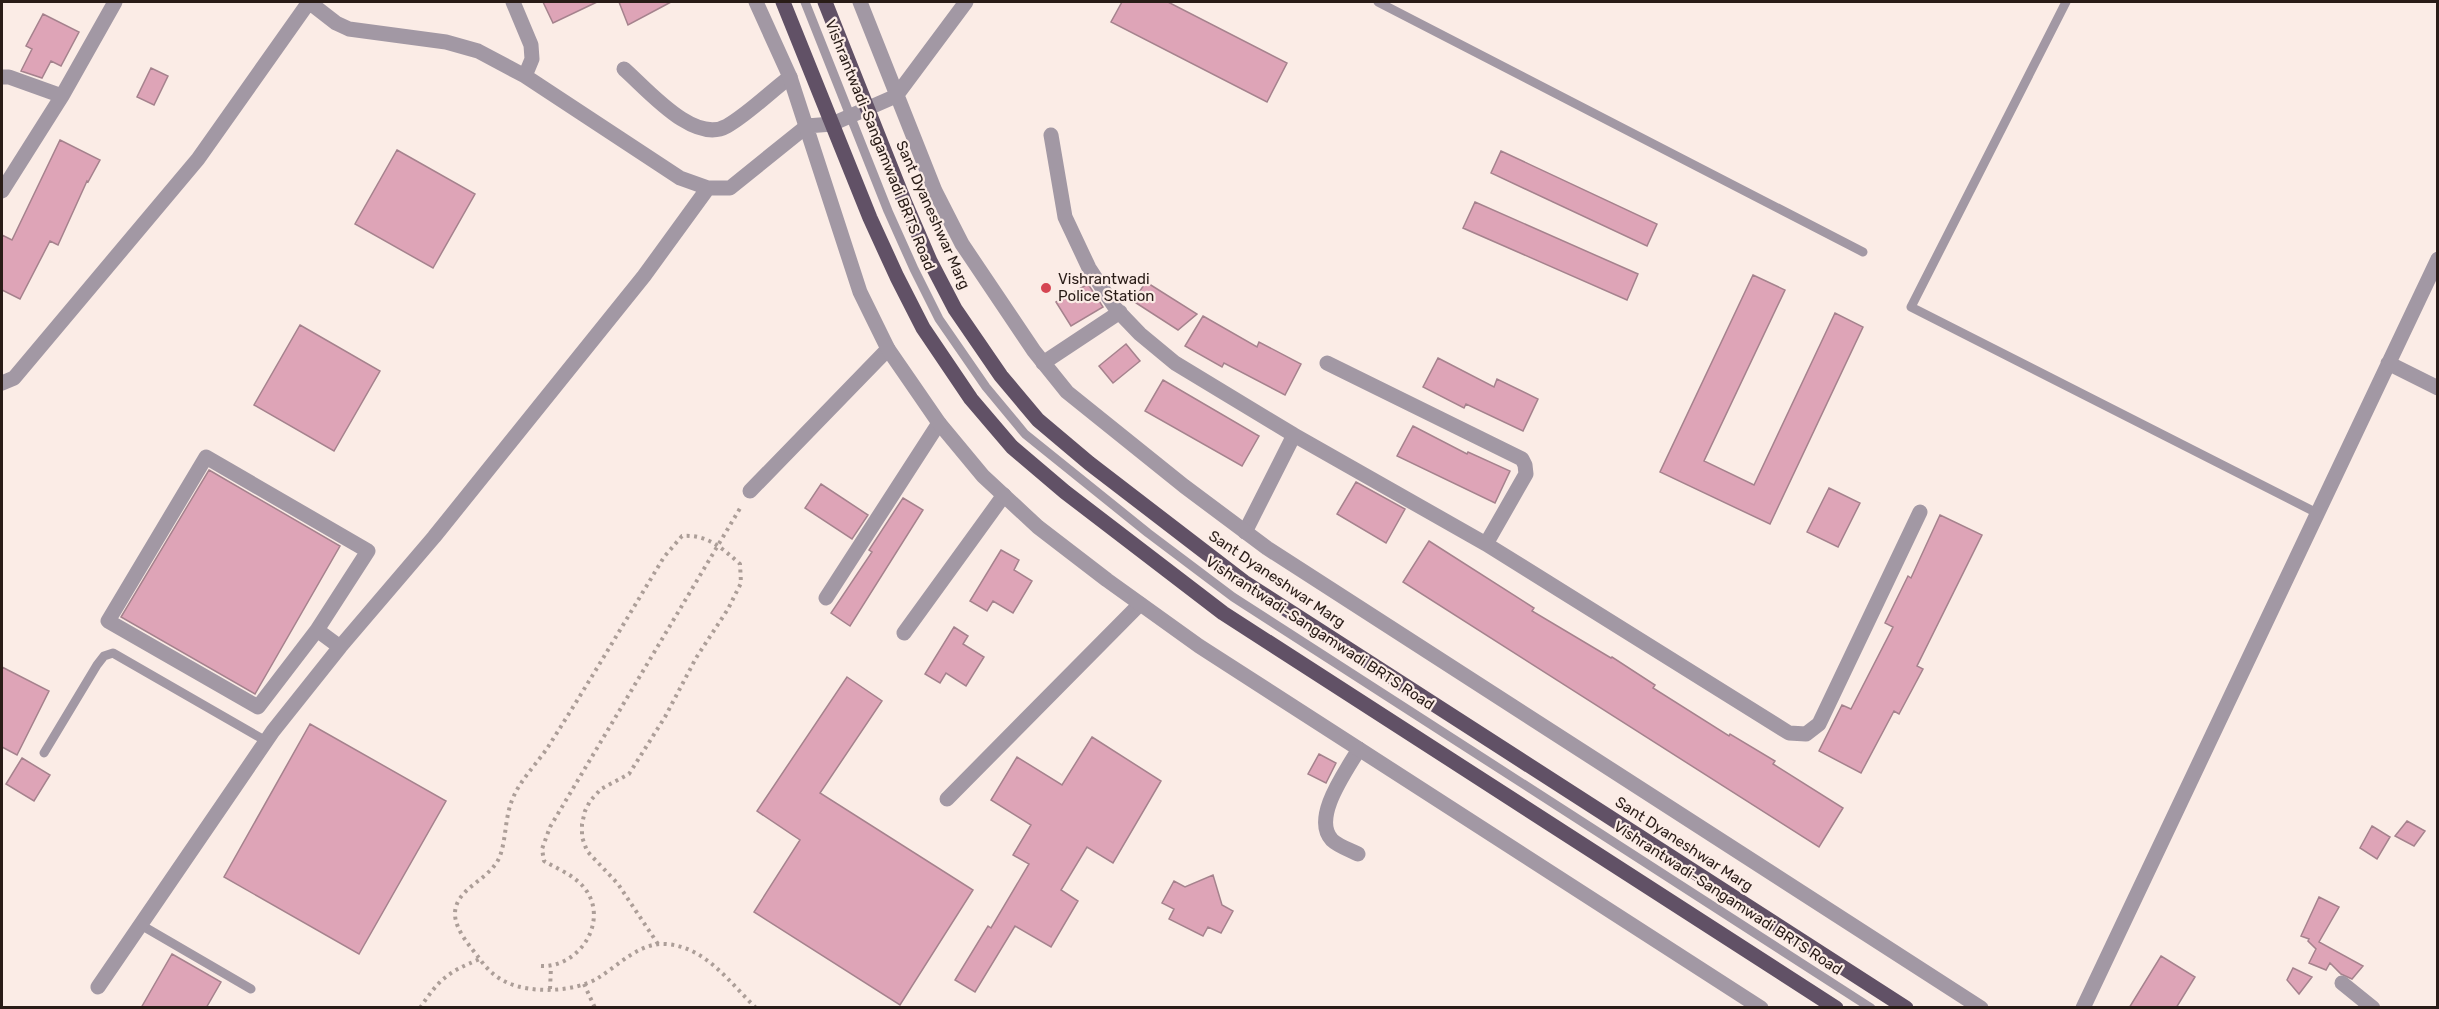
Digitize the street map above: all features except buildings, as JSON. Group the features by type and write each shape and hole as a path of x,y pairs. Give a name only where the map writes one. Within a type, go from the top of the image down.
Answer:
{"main road":[{"path":"783,2 870,218 923,328 971,399 1012,447 1065,492 1223,613 1836,1008"},
{"name":"Sant Dyaneshwar Marg","path":"825,2 905,203 955,309 1001,376 1038,420 1089,463 1244,582 1906,1008"}],"street":[{"path":"2,191 62,96 115,2"},
{"path":"2,383 14,378 21,370 198,159 309,2 336,23 349,29 461,45 478,51 525,76 680,178 708,188 730,188 807,126 832,124 897,96 966,2"},
{"path":"513,2 531,45 532,59 525,76"},
{"path":"756,2 790,77 860,292 888,349 939,423 983,476 1038,527 1199,646 1761,1008"},
{"path":"860,2 935,191 962,244 1043,363 1067,392 1123,438 1277,555 1981,1008"},
{"path":"624,69 681,119 702,130 726,127 790,77"},
{"path":"2,77 9,77 62,96"},
{"path":"1051,135 1065,217 1089,268 1120,312 1140,334 1175,363 1294,435 1486,544 1789,733 1806,734 1819,724 1920,512"},
{"path":"98,987 266,741 340,647 434,537 644,276 708,188"},
{"path":"2083,1008 2438,259"},
{"path":"1043,363 1120,312"},
{"path":"750,491 888,349"},
{"path":"1327,363 1522,459 1526,465 1526,474 1486,544"},
{"path":"2388,363 2438,388"},
{"path":"826,598 939,423"},
{"path":"1245,532 1294,435"},
{"path":"206,457 368,551 316,630 258,706 108,621 206,457"},
{"path":"904,633 1004,495"},
{"path":"947,800 1140,603"},
{"path":"316,630 340,647"},
{"path":"1358,854 1333,841 1328,833 1326,821 1327,804 1359,749"},
{"path":"2342,983 2373,1008"}],"lane":[{"name":"Vishrantwadi-Sangamwadi BRTS Road","path":"805,2 888,211 939,319 986,387 1025,434 1095,492 1233,597 1871,1008"},
{"path":"1378,2 1863,252"},
{"path":"2066,2 1911,307 2317,513"},
{"path":"44,753 97,665 104,656 113,653 266,741"},
{"path":"141,925 251,989"}],"path":[{"path":"541,966 551,967 570,959 586,941 594,926 595,912 587,891 578,881 544,861 542,849 550,826 750,491"},
{"path":"658,944 618,884 587,851 582,837 582,824 585,811 601,789 629,774 665,717 696,658 728,609 741,583 740,564 718,545 695,535 682,536 664,557 547,748 521,784 511,803 499,858 485,878 466,888 455,915 461,934 480,959 495,975 508,983 529,988 550,989 584,984 597,979 630,955 658,944 677,946 704,956 756,1008"},
{"path":"420,1008 435,985 454,970 480,959"},
{"path":"550,989 551,967"},
{"path":"584,984 595,1008"}],"place":[{"name":"Vishrantwadi Police Station","path":"1046,288"}]}
